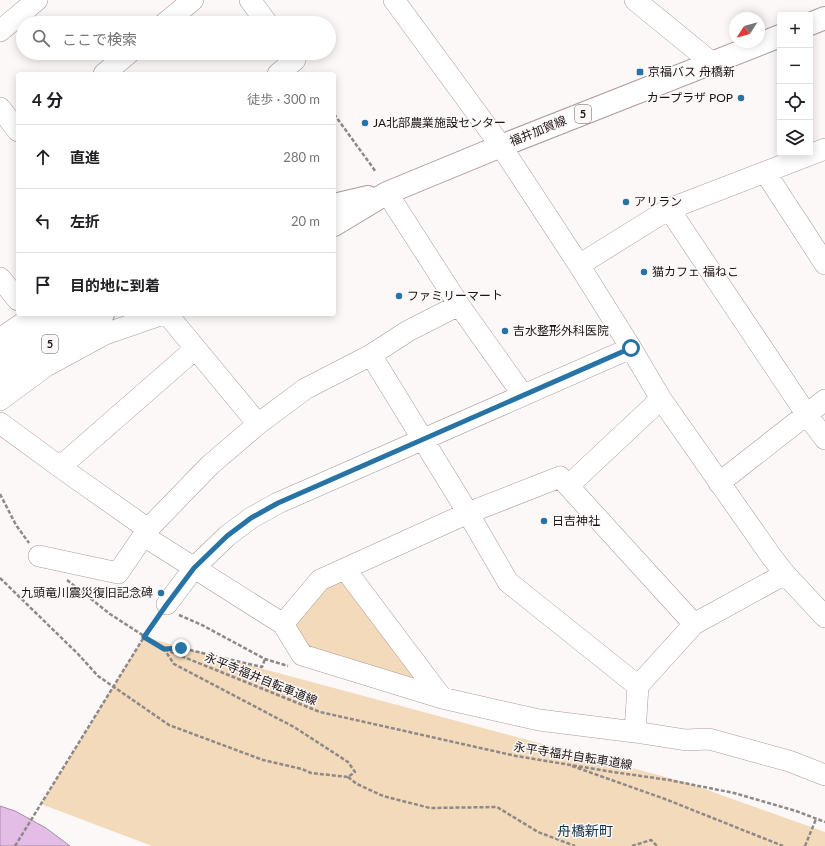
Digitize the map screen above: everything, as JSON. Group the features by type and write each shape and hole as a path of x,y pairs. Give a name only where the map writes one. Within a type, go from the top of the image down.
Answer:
{"main road":[{"path":"813,23 825,18"},
{"name":"福井加賀線","path":"336,224 387,193 500,146 777,37"},
{"name":"福井加賀線","path":"336,205 387,193"},
{"name":"5","path":"0,359 20,344 64,316"},
{"name":"5","path":"0,380 62,335 99,316"}],"street":[{"path":"18,16 37,0"},
{"path":"174,16 193,0"},
{"path":"250,0 263,16"},
{"path":"394,0 500,146 579,265 661,399 719,483 785,574 825,616"},
{"path":"635,0 712,63"},
{"path":"0,31 16,18"},
{"path":"106,72 121,60"},
{"path":"280,72 295,60"},
{"path":"0,108 16,128"},
{"path":"579,265 669,209 825,149"},
{"path":"765,172 825,264"},
{"path":"387,193 459,306 523,395"},
{"path":"669,209 807,415 825,439"},
{"path":"0,278 16,298"},
{"path":"39,556 118,573 146,532 210,465 258,424 305,389 371,355 408,331 459,306"},
{"path":"0,339 31,316"},
{"path":"0,400 46,366 105,334 157,316"},
{"path":"169,316 258,424"},
{"path":"173,606 194,568 227,536 251,518 278,503 631,348"},
{"path":"60,467 195,349"},
{"path":"371,355 468,513 508,582 638,686"},
{"path":"568,486 661,399"},
{"path":"719,483 825,400"},
{"path":"0,423 194,568 283,624 302,655 442,698 539,720 686,740 709,739 789,761 825,775"},
{"path":"283,624 320,580 468,513 560,477 694,624"},
{"path":"345,569 442,698"},
{"path":"635,732 638,686 694,624 785,574"}],"path":[{"path":"336,117 376,172"},
{"path":"0,578 78,654 98,676 169,725 263,760 302,769 311,773 348,777 357,784 383,796 430,808 497,807 538,832 575,846"},
{"path":"15,846 144,637 173,606 179,615 202,625 265,659 290,666"},
{"path":"144,637 164,649 181,648 262,667 265,659"},
{"name":"永平寺福井自転車道線","path":"164,649 174,664 294,728 348,762 355,772 348,777"},
{"name":"永平寺福井自転車道線","path":"164,649 320,712 516,756 669,780 734,793 796,811 825,822"},
{"path":"566,764 665,800 783,846"},
{"path":"805,846 816,819"},
{"path":"632,846 651,840 657,846"}],"shaded area":[{"path":"345,569 434,695 304,652 283,624"},
{"path":"144,637 688,783 825,832 825,846 152,846 41,804"},
{"path":"0,806 15,811 46,828 70,846 0,846"}],"place":[{"name":"京福バス 舟橋新","path":"640,72"},
{"name":"カープラザ POP","path":"741,98"},
{"name":"JA北部農業施設センター","path":"365,123"},
{"name":"アリラン","path":"626,202"},
{"name":"猫カフェ 福ねこ","path":"644,272"},
{"name":"ファミリーマート","path":"399,296"},
{"name":"吉水整形外科医院","path":"505,331"},
{"name":"日吉神社","path":"544,521"},
{"name":"九頭竜川震災復旧記念碑","path":"161,593"}],"district":[{"name":"舟橋新町","path":"585,831"}],"route":[{"path":"181,648 164,649 144,637 194,568 227,536 251,518 278,503 631,348"}]}
